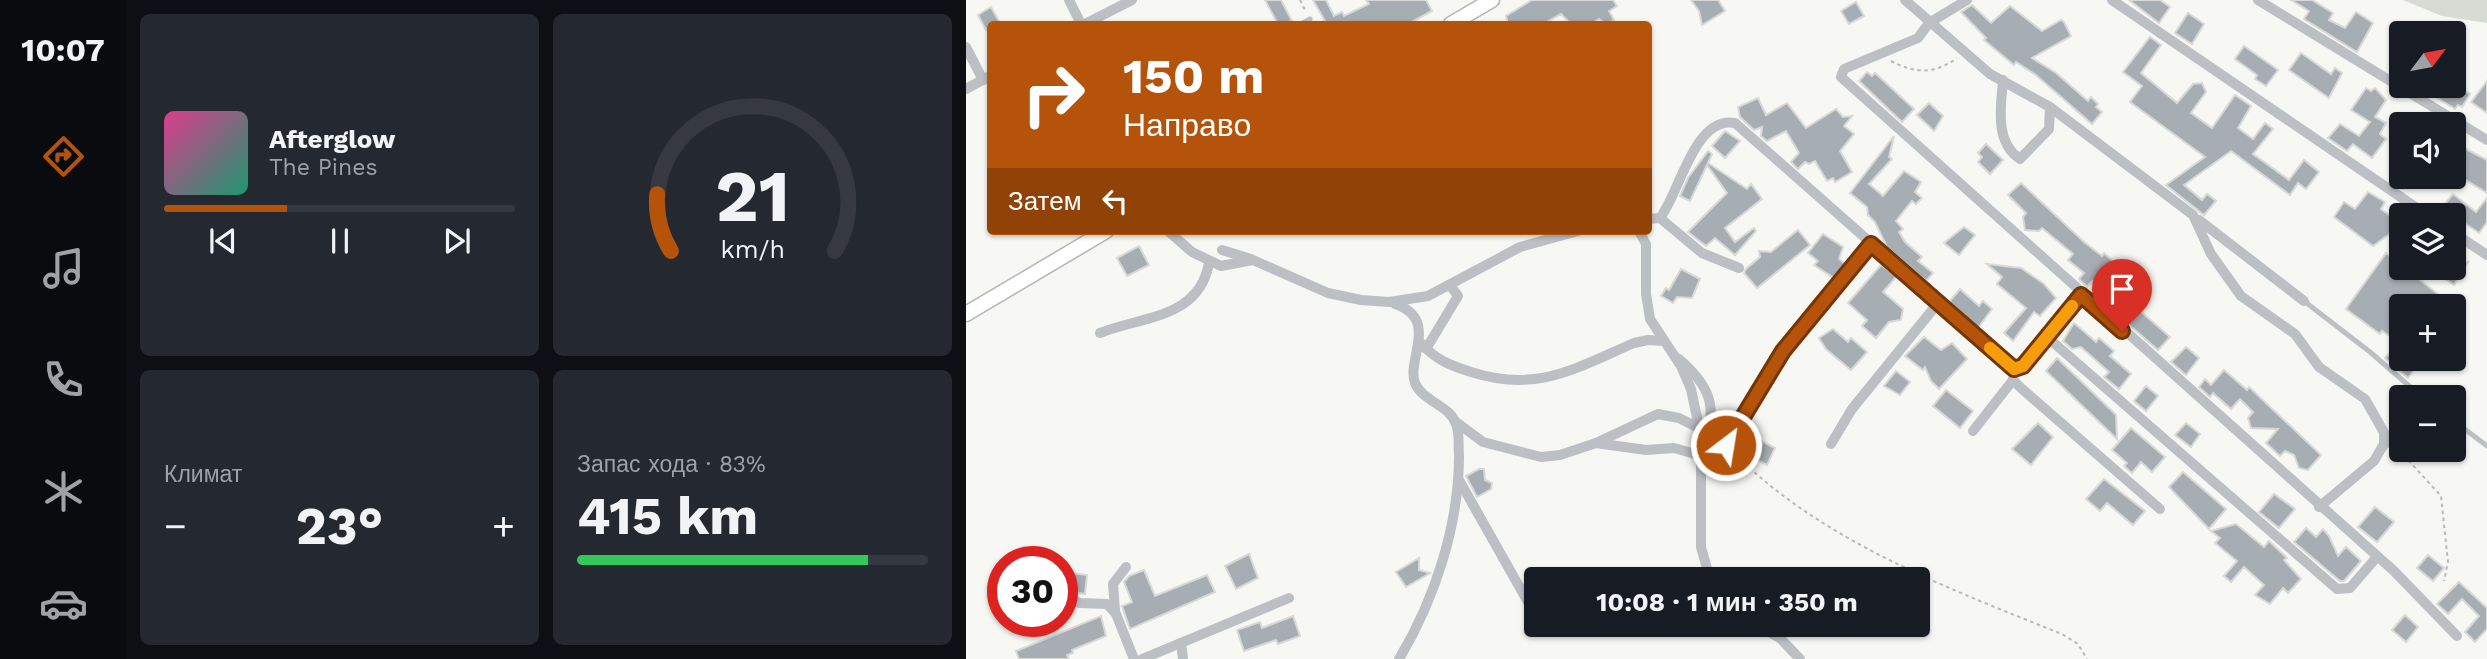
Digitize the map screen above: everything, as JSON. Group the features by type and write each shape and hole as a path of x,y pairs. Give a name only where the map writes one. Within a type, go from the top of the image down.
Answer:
{"main road":[{"path":"1456,21 1492,0"},
{"path":"966,314 1099,235"}],"street":[{"path":"1069,0 1081,21"},
{"path":"1089,21 1132,0"},
{"path":"1905,0 1990,74 2050,107 2304,301"},
{"path":"1967,0 1929,23 1918,38 1844,69 1841,77 2428,604 2457,636"},
{"path":"2112,0 2409,203"},
{"path":"2258,0 2487,140"},
{"path":"966,47 987,78 966,89"},
{"path":"2003,80 2000,123 2011,151 2020,159 2049,129 2050,107"},
{"path":"1660,218 1705,134 1730,122 1735,123 2014,369"},
{"path":"2193,215 2211,254 2241,296 2295,334 2319,367 2365,399 2389,441"},
{"path":"1652,219 1660,218 1702,253 1738,268"},
{"path":"1173,235 1209,262 1221,266 1253,260"},
{"path":"1222,250 1237,252 1328,293 1361,300 1389,302 1428,296 1520,247 1564,235"},
{"path":"1641,235 1646,244 1646,294 1650,319 1691,389 1699,428 1702,456 1702,547 1707,567"},
{"path":"2466,241 2487,255"},
{"path":"1726,445 1783,351 1871,244"},
{"path":"1100,333 1124,323 1143,323 1181,305 1198,292 1206,277 1209,262"},
{"path":"1450,285 1458,296 1423,346 1413,369 1415,383 1424,395 1448,411 1456,422 1483,442 1541,457 1560,455 1596,443 1658,414 1679,418 1699,428"},
{"path":"2014,369 2023,366 2081,295"},
{"path":"1389,302 1409,311 1423,346 1441,363 1503,380 1526,382 1549,378 1634,343 1664,341"},
{"path":"1831,444 1852,409 1938,303"},
{"path":"2047,337 2337,589 2350,588 2376,558"},
{"path":"1671,351 1689,368 1709,397 1713,412 1710,427 1701,443"},
{"path":"1973,431 2013,380 2014,369"},
{"path":"2013,380 2160,509"},
{"path":"1399,659 1434,586 1447,538 1452,531 1459,480 1456,422"},
{"path":"2319,508 2374,461 2384,444 2384,432"},
{"path":"1596,443 1646,450 1674,448 1702,456"},
{"path":"1459,480 1524,595"},
{"path":"1107,604 1113,584 1126,566"},
{"path":"1113,584 1112,599 1116,614 1134,659"},
{"path":"1142,659 1289,598"},
{"path":"1078,602 1107,604 1116,614"},
{"path":"1777,637 1800,659"},
{"path":"1181,643 1183,659"}],"lane":[{"path":"1306,21 1310,19"},
{"path":"2304,301 2408,385"},
{"path":"2466,430 2487,446"}],"path":[{"path":"1882,54 1902,67 1932,71 1945,67 1964,52"},
{"path":"1726,445 1763,483 1829,527 1917,572 2062,634 2078,643 2087,659"},
{"path":"2410,462 2432,483 2441,496 2448,562 2444,581"}],"shaded area":[{"path":"2403,0 2487,0 2487,23 2442,16"}],"building":[{"path":"1265,0 1281,0 1292,21 1276,21"},
{"path":"1313,0 1326,0 1334,16 1342,12 1344,16 1369,4 1366,0 1426,0 1432,11 1414,21 1325,21"},
{"path":"1532,0 1613,0 1617,6 1609,11 1614,20 1612,21 1568,21 1561,14 1548,21 1507,21 1506,16"},
{"path":"1691,0 1718,0 1725,11 1702,25 1699,11"},
{"path":"2129,0 2160,0 2170,7 2159,23"},
{"path":"2291,0 2312,0 2333,13 2329,20 2345,28 2356,12 2373,23 2357,52 2304,19 2309,11"},
{"path":"1856,2 1864,16 1849,24 1841,11"},
{"path":"1972,5 1991,23 2010,6 2042,31 2061,20 2064,22 2071,36 2032,58 2056,73 2088,101 2091,97 2098,104 2096,107 2102,112 2092,124 2036,75 2016,62 2014,65 1984,40 1986,38 1961,12"},
{"path":"991,7 999,21 987,21 986,30 978,15"},
{"path":"2188,13 2204,24 2192,44 2175,33"},
{"path":"2150,37 2161,45 2141,73 2177,103 2193,84 2202,83 2206,92 2191,113 2212,128 2235,95 2251,106 2238,128 2253,139 2265,123 2273,129 2253,154 2289,180 2304,160 2319,172 2306,189 2298,183 2290,195 2231,151 2184,185 2202,200 2207,194 2216,201 2204,215 2166,185 2205,157 2130,102 2142,86 2123,72"},
{"path":"2244,46 2278,70 2266,86 2255,79 2257,75 2235,59"},
{"path":"2301,53 2331,74 2335,68 2342,73 2329,98 2289,70"},
{"path":"1867,72 1872,76 1875,73 1914,109 1902,122 1859,81"},
{"path":"2487,81 2487,113 2471,102"},
{"path":"2366,88 2371,91 2375,88 2386,100 2375,117 2386,123 2380,134 2386,139 2372,158 2353,144 2347,151 2328,138 2340,124 2359,136 2370,122 2351,110"},
{"path":"2466,91 2470,94 2462,107 2458,105 2455,109 2438,98 2466,98"},
{"path":"1758,98 1766,115 1787,103 1806,128 1836,109 1843,117 1852,116 1844,126 1854,134 1840,151 1852,172 1835,182 1833,178 1827,181 1815,161 1809,164 1805,162 1798,169 1791,162 1799,153 1786,131 1767,141 1761,136 1762,127 1754,130 1740,117 1738,107"},
{"path":"1929,103 1943,116 1934,131 1917,115"},
{"path":"1725,131 1740,141 1725,158 1712,146"},
{"path":"1894,136 1889,157 1892,159 1869,184 1883,196 1904,171 1921,182 1915,192 1922,198 1916,204 1912,201 1896,221 1903,229 1899,232 1905,242 1922,257 1918,261 1933,273 1926,281 1887,247 1875,222 1868,215 1867,207 1850,193"},
{"path":"1986,144 2003,160 1990,174 1978,162 1982,157 1978,153"},
{"path":"2466,149 2487,160 2487,193 2466,180"},
{"path":"1708,151 1712,154 1708,163 1747,189 1751,184 1762,199 1725,228 1735,242 1754,228 1756,231 1735,255 1715,238 1706,246 1688,232 1727,193 1707,165 1690,201 1680,196 1688,178"},
{"path":"2021,183 2084,242 2102,256 2104,253 2126,274 2108,295 2092,281 2087,287 2079,279 2084,273 2068,260 2073,254 2042,228 2039,231 2025,230 2023,217 2026,213 2008,195"},
{"path":"2368,192 2385,202 2381,209 2389,215 2389,234 2373,246 2334,217 2344,202 2355,209"},
{"path":"2453,194 2464,203 2446,203"},
{"path":"2487,198 2487,222 2479,233 2466,224 2466,204 2476,212"},
{"path":"1964,227 1975,235 1959,255 1944,243"},
{"path":"1798,230 1810,245 1757,288 1744,273 1746,269 1760,257 1759,251 1771,252"},
{"path":"1823,234 1843,247 1839,259 1845,264 1834,278 1814,265 1818,261 1808,253"},
{"path":"1139,246 1149,265 1127,276 1117,258"},
{"path":"2386,253 2389,255 2389,280 2420,280 2438,294 2389,294 2389,336 2382,331 2380,334 2346,309"},
{"path":"1987,264 2021,268 2044,284 2056,298 2040,316 2034,312 2013,341 2004,333 2026,308 1997,284 2002,277"},
{"path":"1881,265 1897,276 1883,292 1903,309 1901,320 1889,322 1876,338 1862,326 1867,320 1848,303"},
{"path":"1681,269 1700,279 1692,298 1677,297 1673,303 1661,296 1666,288 1669,290"},
{"path":"1960,289 1979,306 1983,301 1992,309 1978,328 1950,301"},
{"path":"2139,310 2170,337 2158,350 2127,323"},
{"path":"2074,323 2096,342 2099,338 2114,351 2110,356 2131,374 2119,389 2104,377 2109,372 2081,347 2072,349 2063,341"},
{"path":"1833,329 1848,342 1851,338 1867,352 1851,370 1826,349 1819,338"},
{"path":"1924,337 1941,350 1952,343 1967,359 1939,389 1931,381 1925,367 1923,370 1905,356"},
{"path":"2186,347 2199,358 2186,375 2171,362"},
{"path":"2057,358 2116,415 2117,439 2046,371"},
{"path":"2224,370 2247,390 2249,387 2321,455 2308,470 2299,468 2294,455 2285,451 2280,456 2266,443 2278,429 2251,428 2248,418 2253,412 2240,399 2231,409 2213,393 2210,397 2199,387 2205,379 2211,385"},
{"path":"1896,371 1910,382 1900,395 1884,386"},
{"path":"2400,371 2413,371 2408,378"},
{"path":"2146,386 2158,396 2146,411 2134,401"},
{"path":"1946,390 1973,411 1960,428 1933,406"},
{"path":"2038,423 2053,437 2031,465 2012,449"},
{"path":"2186,423 2200,434 2191,447 2175,435"},
{"path":"2131,428 2165,457 2152,472 2141,462 2132,473 2124,466 2127,463 2112,450"},
{"path":"1757,439 1775,448 1767,465 1749,456"},
{"path":"1484,469 1485,480 1492,483 1491,489 1477,497 1466,476"},
{"path":"2183,472 2226,509 2209,529 2169,487"},
{"path":"2104,479 2145,511 2133,525 2107,503 2100,511 2086,499"},
{"path":"2274,494 2295,509 2279,528 2259,512"},
{"path":"2375,507 2394,522 2377,542 2358,527"},
{"path":"2236,524 2264,547 2269,541 2287,558 2284,560 2301,579 2288,593 2283,588 2270,604 2255,595 2264,585 2244,567 2231,582 2224,576 2237,561 2215,543 2220,538 2211,531"},
{"path":"2306,528 2316,537 2323,529 2338,556 2346,547 2361,561 2344,581 2340,581 2294,542"},
{"path":"1249,554 1258,578 1236,589 1225,566"},
{"path":"2428,555 2444,568 2433,581 2417,568"},
{"path":"1419,558 1419,570 1430,573 1406,587 1396,572"},
{"path":"1144,570 1155,596 1207,575 1215,592 1130,629 1122,606 1132,602 1124,582 1129,576"},
{"path":"1078,574 1087,575 1085,594 1078,593"},
{"path":"2459,582 2487,608 2487,629 2475,642 2465,632 2479,616 2462,599 2448,614 2437,604"},
{"path":"2405,615 2418,627 2406,642 2392,630"},
{"path":"1101,616 1106,636 1072,650 1073,653 1067,655 1069,659 1019,659 1016,651 1050,637 1078,637 1078,625"},
{"path":"1293,616 1300,636 1278,644 1276,640 1244,651 1237,630 1260,622 1262,628"}],"slow traffic":[{"path":"1990,348 2014,369 2023,366 2072,306"}],"route":[{"path":"1726,445 1783,351 1871,244 2014,369 2023,366 2081,295 2122,331"}]}
